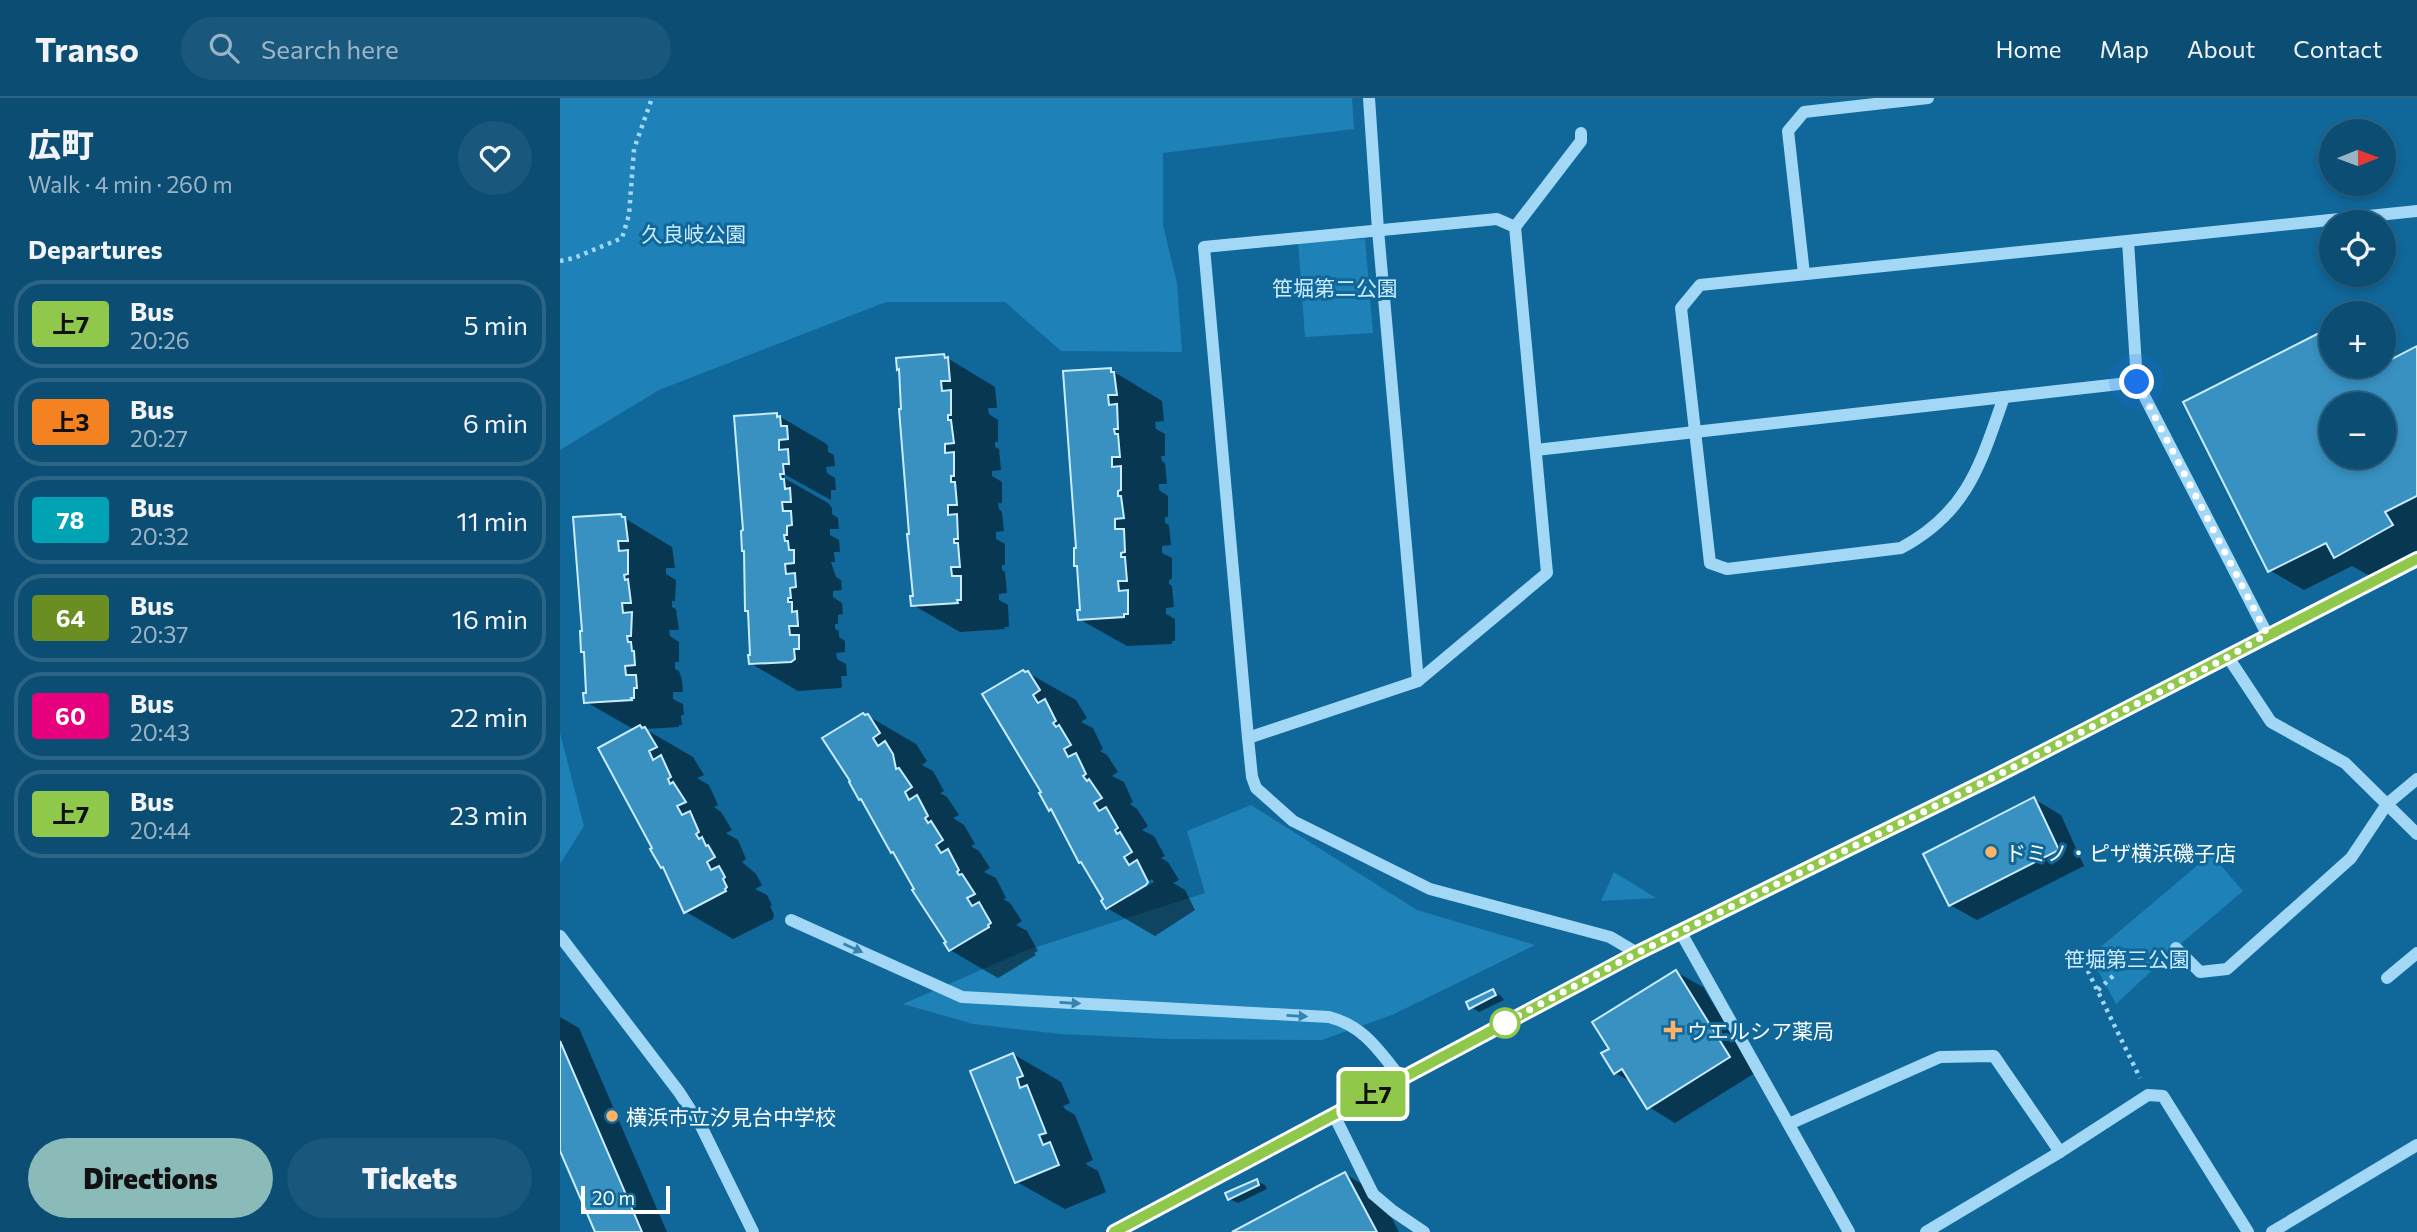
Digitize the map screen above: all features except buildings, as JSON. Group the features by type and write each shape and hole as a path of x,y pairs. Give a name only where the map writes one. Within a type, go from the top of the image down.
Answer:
{"street":[{"path":"1370,98 1378,230 1418,681"},
{"path":"1804,274 1788,131 1804,112 1928,98"},
{"path":"1248,738 1418,681 1547,573 1515,227 1581,141 1581,133"},
{"path":"2004,397 1966,491 1946,517 1926,534 1901,548 1727,569 1710,563 1681,308 1700,285 2417,211"},
{"path":"1515,227 1497,219 1204,247 1252,777 1256,788 1293,821 1430,889 1610,937 1637,953"},
{"path":"2128,241 2137,382 2267,634"},
{"path":"1536,450 2137,382"},
{"path":"1114,1232 1637,953 1994,777 2417,559"},
{"path":"2228,657 2271,722 2345,763 2417,834"},
{"path":"2176,948 2200,972 2227,969 2351,858 2386,804 2417,779"},
{"path":"791,920 962,997 1329,1017 1346,1022 1366,1036 1401,1078"},
{"path":"1680,931 1849,1232"},
{"path":"560,936 694,1115 753,1232"},
{"path":"2387,978 2417,953"},
{"path":"1788,1124 1940,1057 1994,1056 2060,1152"},
{"path":"1926,1232 2060,1152 2148,1095 2163,1096 2248,1232"},
{"path":"1334,1115 1373,1194 1424,1232"},
{"path":"2272,1232 2417,1145"}],"path":[{"path":"560,261 622,238 629,215 634,149 652,98"},
{"path":"2084,963 2148,1095"},
{"path":"2098,990 2114,975"}],"green space":[{"name":"久良岐公園","path":"560,98 1352,98 1354,129 1163,153 1163,225 1177,283 1182,352 1061,351 1005,302 886,302 659,390 560,450"},
{"name":"笹堀第二公園","path":"1365,239 1373,333 1305,337 1298,241"},
{"path":"560,733 584,826 560,864"},
{"path":"1251,805 1417,910 1535,945 1392,1015 1322,1040 1169,1039 1060,1034 973,1024 903,1004 1024,951 1205,893 1187,831"},
{"name":"笹堀第三公園","path":"2211,854 2243,891 2116,1004 2090,956"},
{"path":"1614,872 1656,898 1601,901"}],"bus line":[{"name":"上7","path":"1114,1232 1637,953 1994,777 2417,559"}],"place":[{"name":"ドミノ・ピザ横浜磯子店","path":"1991,852"},
{"name":"ウエルシア薬局","path":"1673,1030"},
{"name":"横浜市立汐見台中学校","path":"612,1116"}],"route":[{"path":"1505,1023 1495,1028 1637,953 1994,777 2228,657 2267,634 2137,382"}]}
